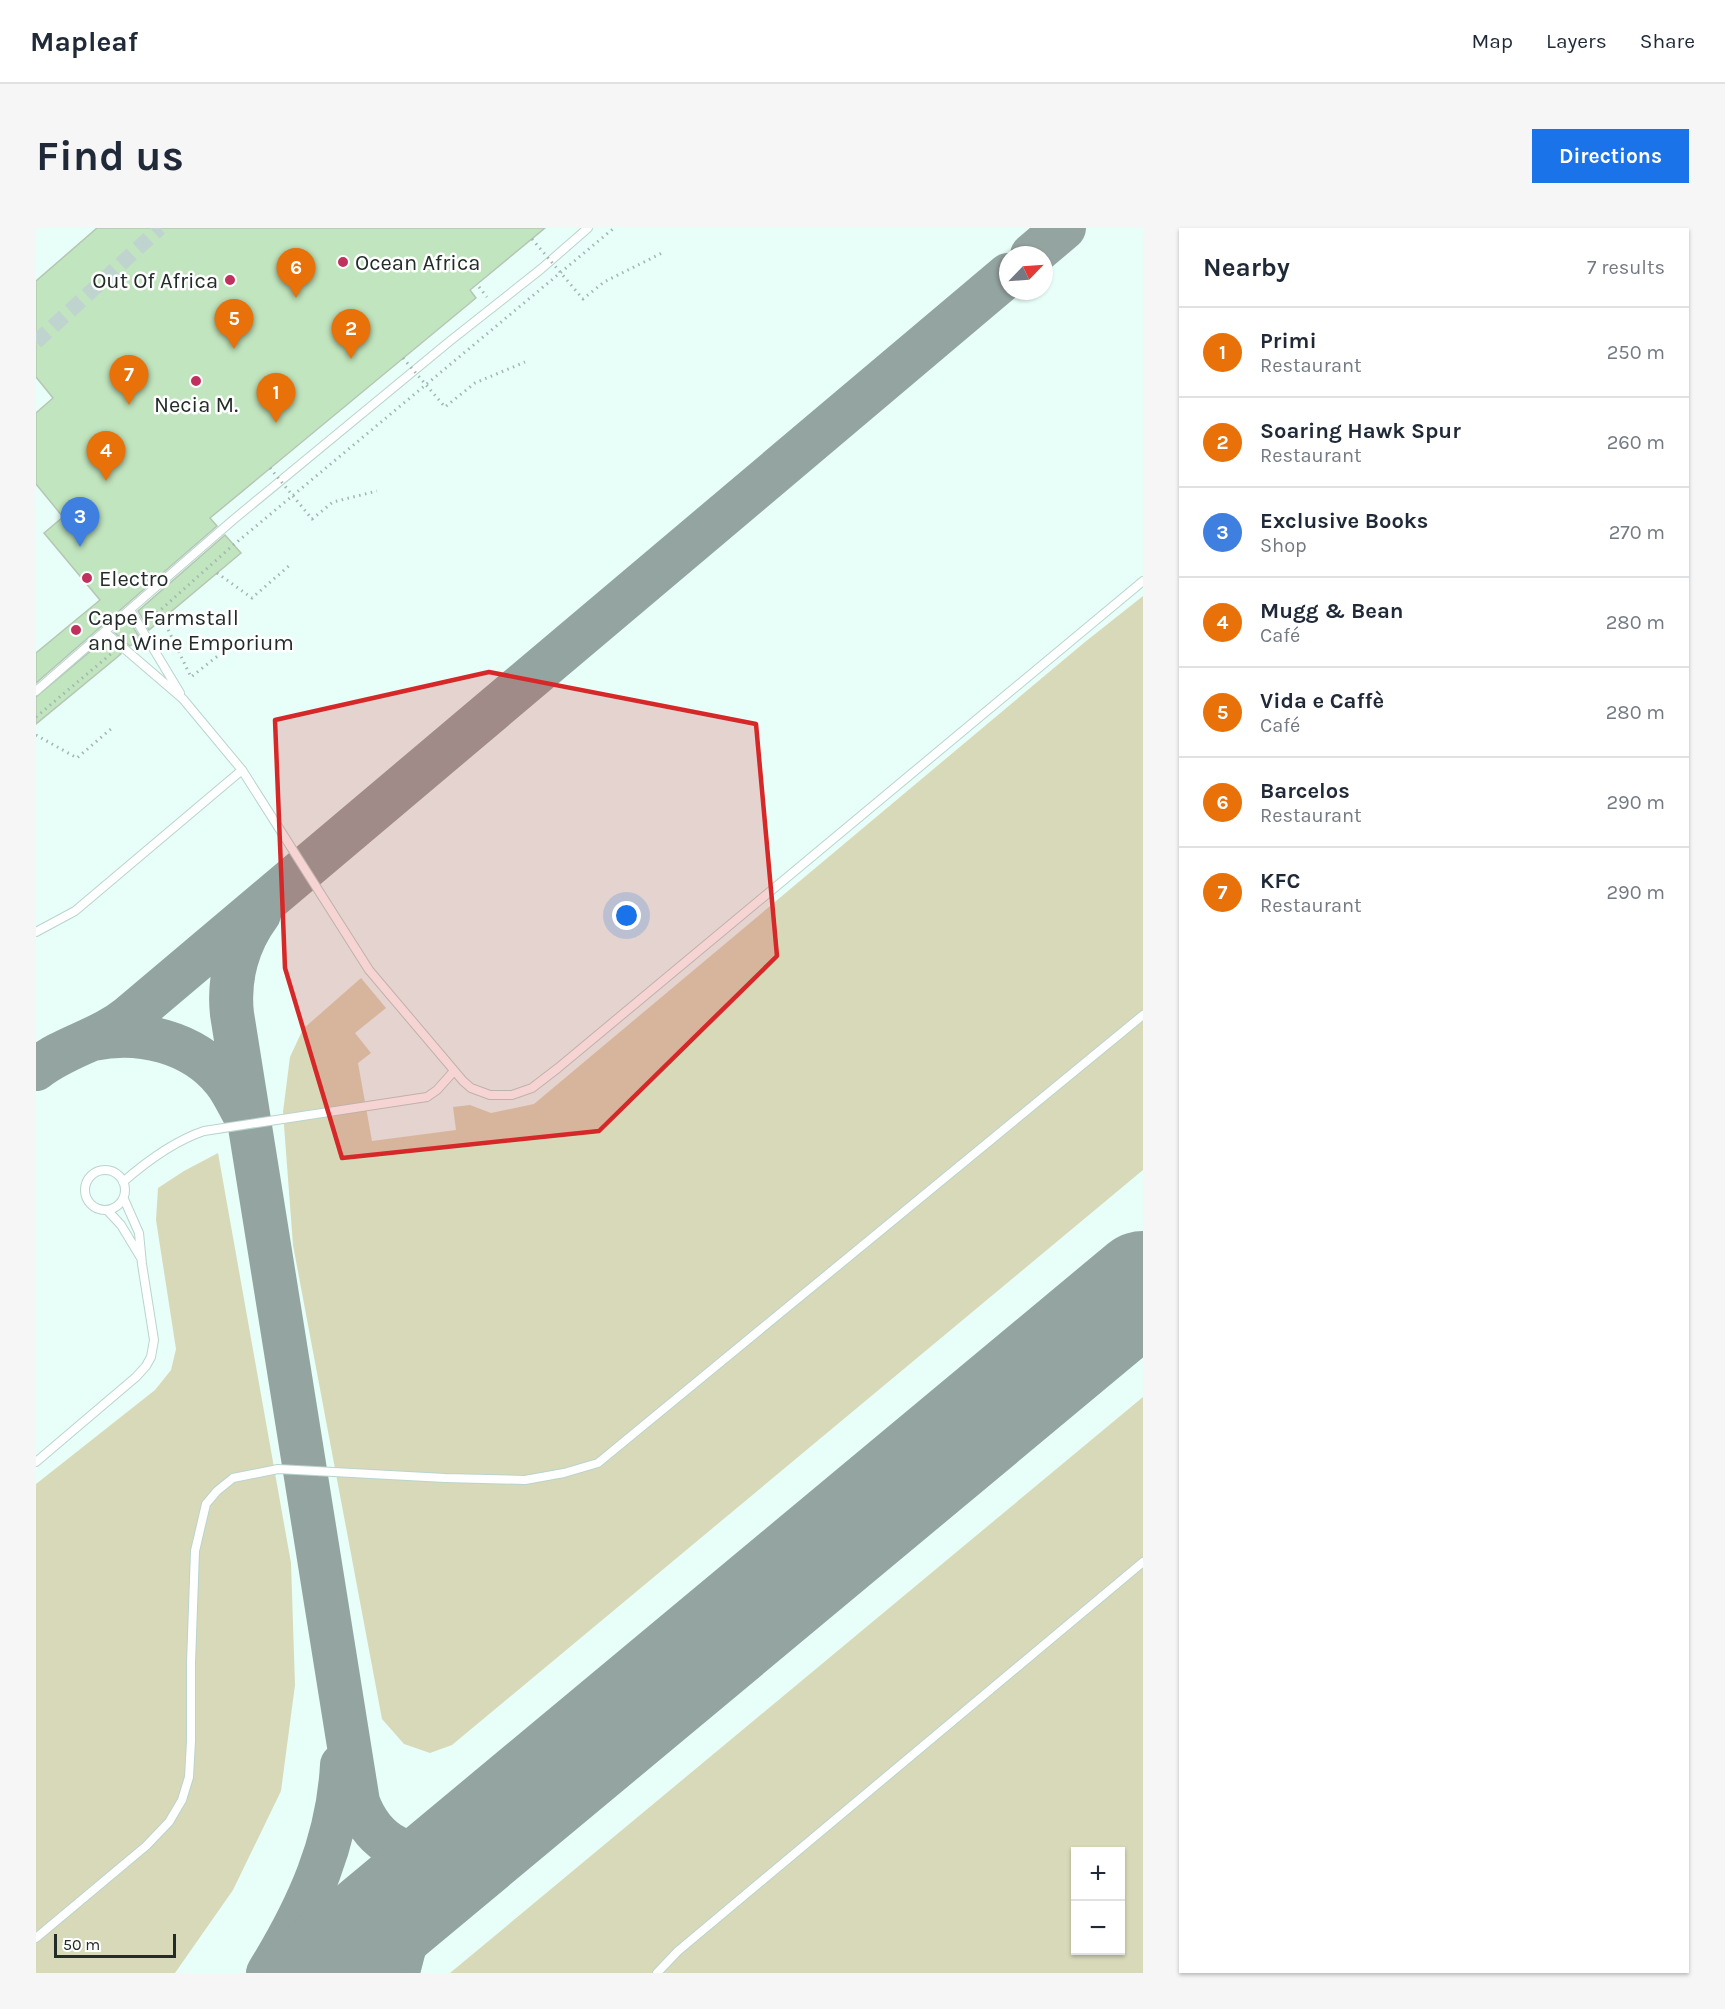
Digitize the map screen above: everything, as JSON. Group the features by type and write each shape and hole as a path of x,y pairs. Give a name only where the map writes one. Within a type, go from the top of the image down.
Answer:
{"lane":[{"path":"36,691 327,442 542,269 588,228"},
{"path":"130,610 183,699 242,770 369,970 453,1071 471,1088 490,1095 512,1095 541,1082 1143,581"},
{"path":"105,632 183,699"},
{"path":"36,932 75,911 242,770"},
{"path":"36,1938 146,1846 169,1822 182,1800 189,1777 191,1741 195,1551 206,1504 217,1491 233,1478 278,1469 525,1480 564,1473 598,1463 1143,1015"},
{"path":"123,1182 141,1167 189,1136 427,1097 437,1090 453,1071"},
{"path":"36,1462 136,1377 151,1357 154,1340 139,1233 124,1199 123,1182 120,1176 107,1170 94,1173 86,1184 86,1198 95,1208 108,1211 115,1209 124,1199"},
{"path":"108,1211 129,1237 142,1259"},
{"path":"657,1973 678,1951 1143,1562"}],"path":[{"path":"141,628 231,547 615,228"},
{"path":"532,239 583,299 604,282 662,253"},
{"path":"404,358 445,407 475,383 525,362"},
{"path":"270,468 312,519 333,502 377,490"},
{"path":"217,573 252,598 291,564"},
{"path":"163,619 191,677 219,655"},
{"path":"36,717 121,645"},
{"path":"36,735 77,758 112,728"}],"highlighted area":[{"path":"489,672 756,724 777,956 599,1131 342,1158 285,968 275,720"}],"green space":[{"path":"1143,596 1143,1170 452,1745 430,1753 404,1744 382,1719 293,1245 283,1112 290,1057 303,1029 361,978 386,1008 355,1033 371,1053 358,1063 372,1141 456,1130 453,1107 470,1105 491,1113 534,1104 1085,642"},
{"path":"218,1153 291,1563 295,1685 281,1791 233,1890 175,1973 36,1973 36,1484 155,1390 171,1370 176,1349 156,1220 158,1188"},
{"path":"1143,1397 1143,1973 450,1973"}],"building":[{"path":"97,228 545,228 470,290 476,298 210,518 217,526 36,683 36,653 100,600 44,533 63,517 36,484 36,413 53,398 36,377 36,281"},
{"path":"225,535 241,553 149,630 138,611"},
{"path":"128,619 140,638 130,646 114,632"},
{"path":"105,639 121,654 36,724 36,697"}],"taxiway":[{"path":"1043,246 1064,228"},
{"path":"36,1069 59,1054 107,1032 129,1017 999,283"},
{"path":"259,914 245,936 236,961 232,987 232,1014 358,1802 372,1828 388,1843 414,1854 433,1855 451,1851 468,1843 532,1795"},
{"path":"93,1039 129,1036 164,1041 181,1048 197,1056 224,1080 243,1112"},
{"path":"268,1973 296,1924 318,1874 334,1821 342,1765"},
{"path":"398,1973 409,1935 427,1900 450,1869 479,1842"}],"runway":[{"path":"318,1973 1143,1286"}],"tunnel":[{"path":"36,342 160,228"}],"place":[{"name":"Ocean Africa","path":"343,262"},
{"name":"Out Of Africa","path":"230,280"},
{"name":"Barcelos","path":"296,298"},
{"name":"Vida e Caffè","path":"234,349"},
{"name":"Soaring Hawk Spur","path":"351,359"},
{"name":"Necia M.","path":"196,381"},
{"name":"KFC","path":"129,405"},
{"name":"Primi","path":"276,423"},
{"name":"Mugg & Bean","path":"106,481"},
{"name":"Exclusive Books","path":"80,547"},
{"name":"Electro","path":"87,578"},
{"name":"Cape Farmstall and Wine Emporium","path":"76,630"}]}
